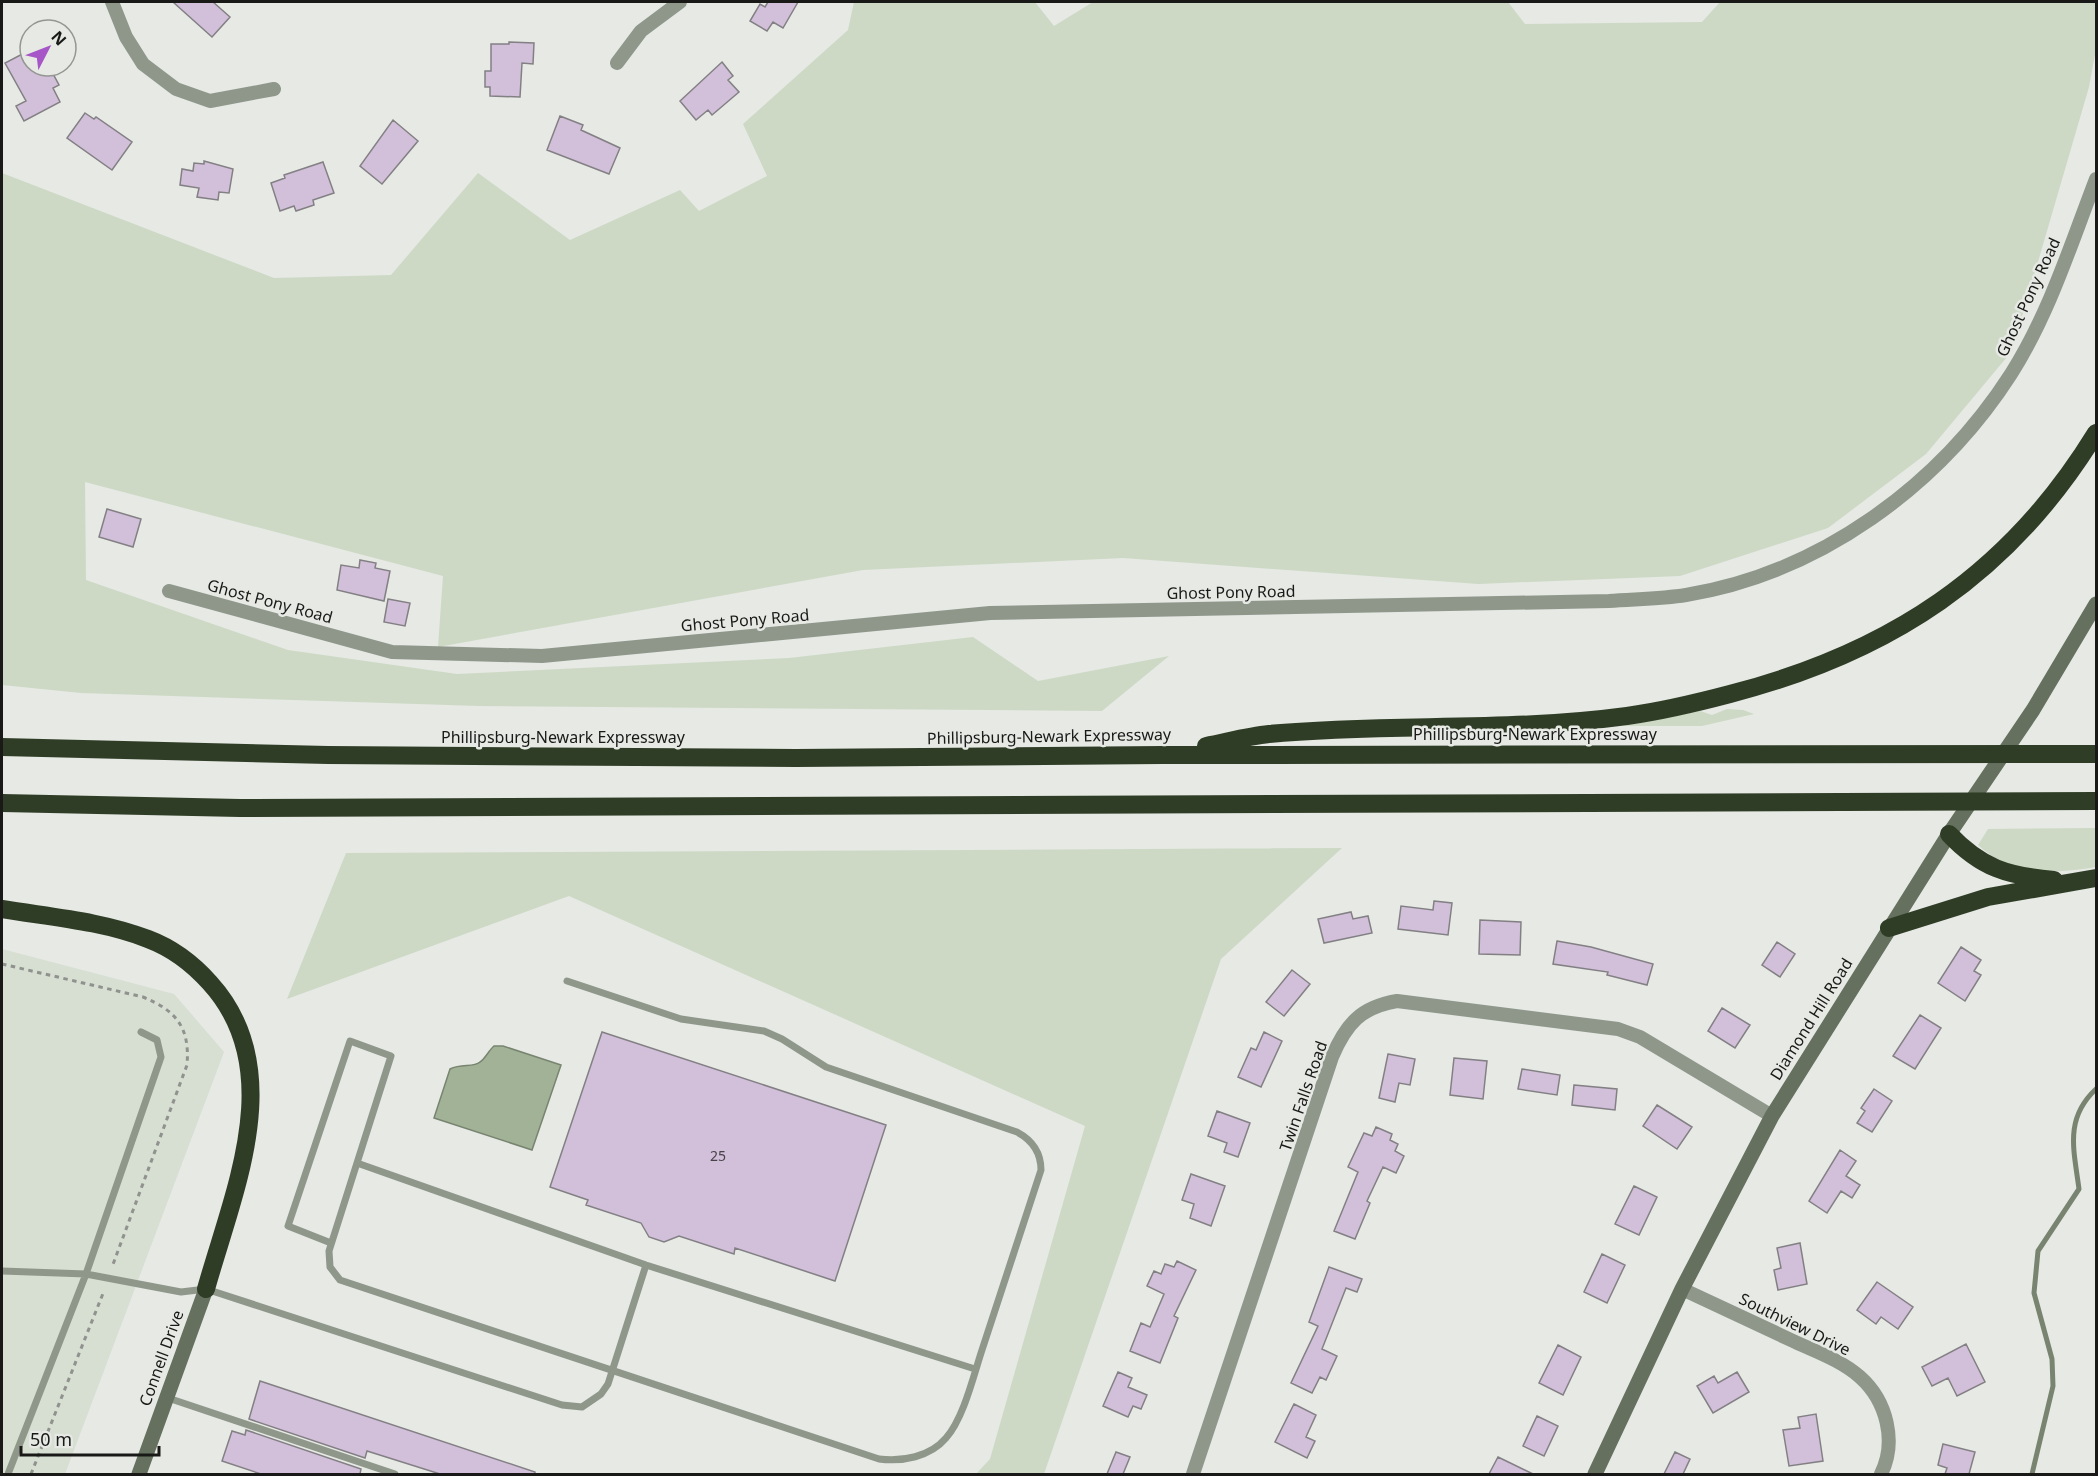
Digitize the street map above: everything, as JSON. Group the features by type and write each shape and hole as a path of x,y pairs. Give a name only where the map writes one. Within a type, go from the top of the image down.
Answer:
{"highway":[{"path":"1162,754 1268,734 1538,723 1627,716 1690,704 1795,676 1862,649 1900,628 1973,577 2040,512 2097,433"},
{"name":"Phillipsburg-Newark Expressway","path":"2,747 658,758 1162,754 2097,754"},
{"path":"2,803 240,808 2097,801"},
{"path":"1949,834 1973,857 1999,871 2028,877 2072,881"},
{"path":"1889,928 1960,904 2097,878"},
{"path":"2,909 111,927 150,939 175,952 200,972 221,995 247,1049 252,1081 252,1109 236,1181 206,1289"}],"main road":[{"name":"Diamond Hill Road","path":"1595,1474 1682,1289 1772,1116 1949,834 2033,710 2097,604"},
{"name":"Connell Drive","path":"139,1474 206,1289"}],"street":[{"path":"112,2 126,37 143,64 176,89 210,101 274,89"},
{"path":"617,63 641,31 680,2"},
{"name":"Ghost Pony Road","path":"169,591 392,652 542,656 990,613 1609,601 1686,595 1764,573 1829,544 1896,500 1950,452 1982,414 2011,372 2031,337 2061,270 2097,179"},
{"name":"Twin Falls Road","path":"1193,1474 1332,1057 1340,1039 1363,1013 1379,1004 1407,1002 1618,1029 1640,1037 1772,1116"},
{"name":"Southview Drive","path":"1682,1289 1830,1358 1860,1377 1881,1406 1889,1436 1881,1474"}],"lane":[{"path":"331,1243 288,1226 350,1041 391,1056 331,1243 328,1259 330,1267 340,1280 879,1459 892,1461 917,1457 947,1438 959,1415 1041,1170 1038,1152 1033,1144 1017,1131 826,1067 782,1038 764,1030 681,1019 567,981"},
{"path":"8,1474 86,1274 161,1057 157,1040 141,1032"},
{"path":"357,1163 646,1265 975,1369"},
{"path":"2,1271 86,1274 181,1292 206,1289 572,1408 593,1402 608,1384 646,1265"},
{"path":"165,1397 377,1472 395,1474"}],"shaded area":[{"path":"854,2 1035,2 1054,26 1093,2 1508,2 1525,24 1702,22 1720,2 2096,2 2096,49 2089,87 2012,351 1926,454 1828,528 1680,576 1478,584 1123,558 863,570 438,647 443,576 85,482 86,580 288,650 457,674 789,658 973,637 1038,681 1169,656 1102,711 479,706 81,693 2,685 2,173 274,278 391,275 478,173 570,240 680,190 699,211 767,176 743,124 848,30"},
{"path":"1727,709 1743,710 1754,714 1702,726 1624,726 1700,711 1712,715"},
{"path":"2096,828 2096,867 2065,871 2034,870 2005,862 1978,845 1988,829"},
{"path":"1342,848 1221,959 1044,1474 976,1474 990,1459 1085,1126 569,896 287,999 346,853"},
{"path":"2,949 174,994 224,1052 65,1474 2,1474"},
{"path":"494,1046 503,1046 561,1065 532,1150 434,1118 450,1069 477,1064"}],"building":[{"path":"173,2 213,2 230,17 212,37"},
{"path":"768,2 798,2 783,28 773,22 767,31 750,21 760,4 765,7"},
{"path":"509,42 534,43 533,64 522,63 520,97 490,96 490,87 485,87 485,71 491,71 491,44 509,44"},
{"path":"18,56 18,78 55,78 59,85 53,88 60,102 24,121 16,106 26,101 5,63"},
{"path":"722,62 733,76 728,80 739,92 712,115 708,110 696,120 680,101"},
{"path":"85,113 94,119 96,117 132,142 112,170 67,138"},
{"path":"560,116 583,125 581,130 620,148 609,174 547,150"},
{"path":"393,120 418,141 382,184 360,166"},
{"path":"204,161 233,169 229,193 219,192 218,200 197,197 199,188 180,185 182,169 193,171 194,163 204,164"},
{"path":"323,162 334,193 313,200 314,205 296,211 294,206 280,211 271,183 285,178 284,175"},
{"path":"107,509 141,519 133,547 99,537"},
{"path":"360,560 376,563 375,568 390,571 384,601 337,590 341,565 359,568"},
{"path":"388,599 410,603 405,626 384,622"},
{"path":"1434,901 1452,903 1448,935 1398,929 1401,906 1433,910"},
{"path":"1351,912 1353,919 1368,916 1372,933 1324,943 1318,919"},
{"path":"1480,920 1521,922 1520,955 1479,954"},
{"path":"1557,941 1591,947 1653,964 1647,985 1607,975 1608,972 1553,964"},
{"path":"1777,942 1795,954 1780,977 1762,965"},
{"path":"1961,947 1981,960 1974,971 1981,975 1965,1001 1938,983"},
{"path":"1292,970 1310,984 1284,1016 1266,1002"},
{"path":"1722,1008 1750,1025 1735,1048 1708,1031"},
{"path":"1920,1015 1941,1028 1915,1069 1893,1056"},
{"path":"602,1032 886,1125 835,1281 735,1248 734,1254 679,1236 664,1242 649,1237 641,1223 586,1205 588,1200 550,1187"},
{"path":"1264,1032 1282,1041 1261,1087 1238,1077 1251,1048 1256,1050"},
{"path":"1388,1054 1415,1059 1410,1085 1399,1083 1395,1102 1379,1098"},
{"path":"1454,1058 1487,1061 1483,1099 1450,1095"},
{"path":"1522,1069 1560,1075 1557,1095 1518,1089"},
{"path":"1574,1085 1617,1089 1615,1110 1572,1105"},
{"path":"1874,1089 1892,1101 1872,1132 1857,1123 1865,1111 1861,1108"},
{"path":"1657,1105 1692,1127 1677,1149 1643,1126"},
{"path":"1217,1111 1250,1123 1238,1157 1224,1152 1227,1143 1208,1136"},
{"path":"1376,1127 1392,1134 1390,1140 1398,1144 1395,1151 1404,1156 1396,1173 1383,1167 1367,1201 1370,1203 1355,1239 1334,1231 1358,1172 1348,1167 1364,1133 1372,1136"},
{"path":"1840,1150 1856,1161 1846,1176 1860,1185 1852,1198 1841,1191 1827,1213 1809,1201"},
{"path":"1191,1174 1225,1186 1211,1226 1190,1218 1194,1204 1182,1200"},
{"path":"1634,1186 1657,1197 1639,1235 1615,1224"},
{"path":"1800,1243 1807,1284 1778,1290 1774,1270 1781,1268 1777,1248"},
{"path":"1602,1254 1625,1265 1607,1303 1584,1292"},
{"path":"1177,1261 1196,1270 1174,1316 1178,1318 1160,1363 1130,1351 1141,1323 1150,1327 1164,1294 1147,1286 1154,1271 1161,1274 1165,1264 1174,1267"},
{"path":"1329,1267 1362,1279 1357,1292 1346,1288 1322,1349 1337,1356 1326,1380 1320,1377 1312,1393 1291,1383 1318,1326 1309,1322"},
{"path":"1877,1282 1913,1307 1898,1329 1881,1317 1876,1324 1857,1310"},
{"path":"1966,1344 1985,1382 1957,1396 1948,1378 1932,1386 1922,1367"},
{"path":"1558,1345 1581,1357 1563,1395 1539,1383"},
{"path":"1118,1372 1132,1378 1128,1387 1147,1395 1141,1409 1133,1406 1128,1417 1103,1406"},
{"path":"1737,1372 1749,1392 1713,1413 1697,1386 1714,1376 1718,1383"},
{"path":"260,1381 535,1472 535,1474 440,1474 367,1451 365,1458 249,1419"},
{"path":"1294,1404 1316,1415 1306,1437 1315,1441 1307,1458 1275,1442"},
{"path":"1816,1414 1823,1461 1789,1466 1783,1430 1800,1428 1798,1417"},
{"path":"1537,1416 1558,1426 1544,1456 1523,1446"},
{"path":"246,1430 361,1469 360,1474 261,1474 222,1461 232,1431 245,1435"},
{"path":"1943,1444 1975,1452 1969,1474 1945,1474 1947,1468 1938,1465"},
{"path":"1116,1452 1130,1457 1123,1474 1107,1474"},
{"path":"1675,1452 1690,1459 1683,1474 1664,1474"},
{"path":"1498,1457 1533,1474 1489,1474"}],"waterway":[{"path":"2032,1474 2053,1386 2052,1359 2034,1293 2038,1251 2079,1189 2074,1148 2075,1124 2086,1100 2096,1089"}]}
